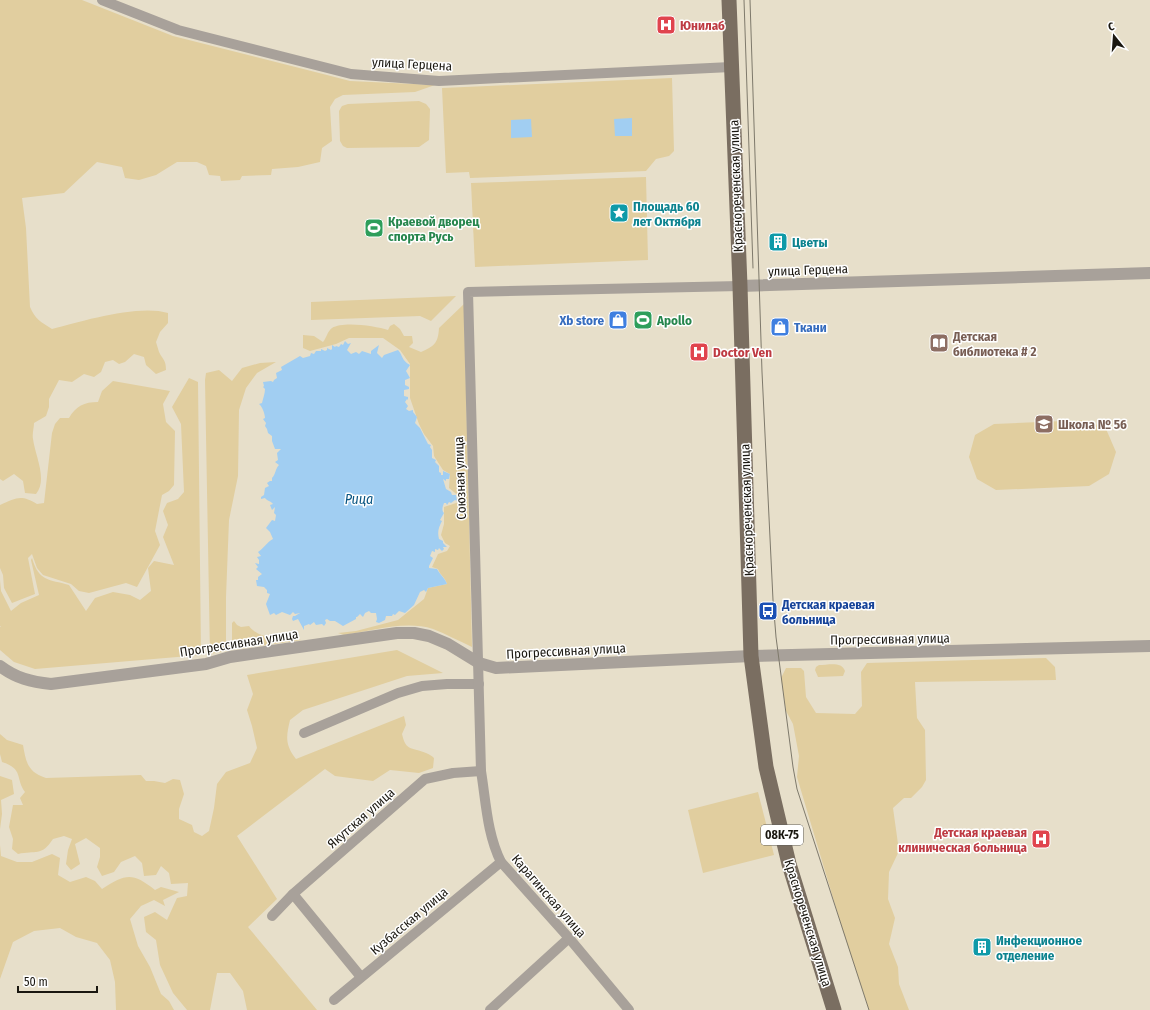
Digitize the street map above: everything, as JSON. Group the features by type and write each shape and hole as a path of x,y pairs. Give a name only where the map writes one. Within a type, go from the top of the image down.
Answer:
{"main road":[{"name":"Краснореченская улица","path":"729,0 730,68 740,286 751,656 766,767 789,864 834,1010"}],"street":[{"name":"улица Герцена","path":"102,0 178,30 351,74 439,81 730,68"},
{"name":"улица Герцена","path":"468,292 740,286 1150,273"},
{"name":"Союзная улица","path":"468,292 479,663"},
{"name":"Прогрессивная улица","path":"0,666 7,672 20,679 51,684 206,664 230,657 397,633 414,633 429,636 448,644 479,663 496,668 751,656 1150,646"},
{"name":"Карагинская улица","path":"479,663 481,771 490,833 495,850 501,862 569,938 629,1010"},
{"path":"304,733 398,693 422,686 479,684"},
{"name":"Якутская улица","path":"272,916 293,894 425,779 454,773 481,771"},
{"name":"Кузбасская улица","path":"334,1000 501,862"},
{"path":"293,894 361,977"},
{"path":"490,1010 569,938"}],"shaded area":[{"path":"0,0 82,0 173,36 350,81 435,85 415,92 343,95 335,99 330,107 332,141 322,148 320,162 298,167 272,169 271,175 242,176 240,180 221,181 220,176 209,175 206,166 197,162 177,162 156,175 139,180 125,178 122,167 97,162 64,193 22,198 26,228 30,307 34,315 42,322 52,329 94,318 126,312 156,311 168,313 168,323 160,332 156,342 159,352 165,362 166,370 156,374 146,365 144,357 134,354 125,362 119,364 113,360 105,362 101,372 94,377 84,374 72,382 59,380 49,399 49,407 46,416 34,423 33,439 41,475 41,482 36,494 25,493 23,481 14,474 3,481 0,479"},
{"path":"672,78 674,151 669,156 656,159 646,171 470,178 469,172 446,173 442,88"},
{"path":"419,101 426,104 430,109 429,140 419,147 347,148 343,146 340,141 339,111 342,106 348,104"},
{"path":"646,177 648,260 475,267 471,183"},
{"path":"456,296 431,321 420,316 311,320 311,302"},
{"path":"464,304 472,647 433,629 422,627 400,626 344,635 338,633 356,631 398,620 424,599 428,588 447,584 438,569 432,567 438,554 447,551 450,546 445,543 441,535 444,524 444,507 459,502 460,497 449,488 450,474 443,470 434,456 433,446 419,424 410,398 410,364 400,350 383,338 349,338 336,344 310,351 303,348 303,335 314,336 323,342 330,330 337,326 360,325 388,330 390,326 394,324 400,329 404,336 412,336 413,343 409,347 421,352 434,344 438,338 439,328"},
{"path":"276,362 257,373 246,388 239,410 238,476 229,520 226,597 226,651 210,654 206,373 219,370 232,381 242,368 260,363"},
{"path":"189,378 198,382 201,655 35,669 14,662 0,650 0,580 1,591 11,611 21,603 39,595 31,560 32,558 38,572 42,576 50,580 69,585 86,611 95,598 113,592 130,595 140,600 151,591 148,568 154,561 174,565 163,537 168,525 163,511 167,503 178,499 184,492 181,424 172,407"},
{"path":"113,381 170,391 163,404 166,422 175,431 174,485 169,491 162,495 155,531 160,545 137,587 126,583 89,593 79,591 71,584 43,575 37,568 32,554 28,558 35,594 12,603 4,588 3,575 0,568 0,505 18,498 27,499 37,504 44,503 52,433 55,424 60,418 69,418 75,410 81,406 98,402 102,391"},
{"path":"1087,420 1106,429 1116,452 1109,474 1089,486 996,490 977,479 969,457 975,435 994,424"},
{"path":"234,621 241,627 249,626 260,634 273,638 302,640 232,650 232,623"},
{"path":"397,650 443,673 407,676 303,710 290,720 287,736 288,745 296,759 404,716 406,725 402,734 405,744 410,748 427,753 433,757 433,768 419,773 390,770 373,781 335,776 325,769 237,836 277,899 248,927 317,1010 247,1010 243,991 230,973 217,973 210,1010 187,1010 173,993 160,965 156,940 146,932 144,917 155,912 167,920 177,898 187,896 188,883 171,884 169,873 161,866 156,875 144,876 142,863 135,856 121,862 114,872 102,876 97,867 100,857 100,848 86,838 75,844 80,864 71,870 66,864 68,850 72,839 64,836 53,839 49,845 38,852 18,854 12,849 13,839 9,827 13,805 23,805 20,798 25,792 16,771 9,765 2,762 0,754 0,734 7,740 23,745 25,757 29,766 35,773 46,778 141,775 146,781 165,783 173,779 180,780 184,794 179,809 179,819 192,825 194,832 202,836 209,831 217,784 226,772 250,763 257,748 247,710 253,694 247,675"},
{"path":"1046,658 1055,667 1056,680 915,682 917,718 925,730 926,780 922,787 911,798 904,798 893,808 899,851 889,872 888,899 895,918 889,944 898,967 899,984 909,1010 869,1010 842,928 797,777 799,756 793,724 786,711 781,678 786,668 801,668 804,671 806,697 816,713 855,714 862,706 861,672 867,663"},
{"path":"819,665 838,665 845,671 843,676 818,677 815,670"},
{"path":"0,776 12,780 14,794 1,800 2,814 0,829"},
{"path":"758,792 774,855 703,873 688,810"},
{"path":"0,845 1,856 17,862 32,862 52,854 60,858 58,875 70,882 86,877 95,881 102,889 117,880 129,877 140,880 155,890 161,887 179,892 163,900 165,906 154,900 141,906 130,919 138,946 150,967 161,994 169,1001 174,1010 116,1010 115,982 110,960 97,943 76,937 60,928 34,931 13,942 0,979"}],"water":[{"path":"632,118 632,136 615,136 614,119"},
{"path":"531,119 532,137 511,138 511,120"},
{"name":"Рица","path":"345,341 348,344 351,343 347,350 351,354 356,352 359,354 362,351 371,354 371,351 379,345 377,353 382,358 384,355 398,350 405,361 410,365 406,371 410,378 405,380 405,385 409,387 409,389 404,390 404,396 408,397 408,400 407,399 405,402 408,406 406,409 409,411 413,410 417,417 415,423 420,428 428,444 431,445 432,458 436,460 435,462 439,466 439,472 441,475 443,475 443,471 450,474 449,479 446,479 446,481 443,479 446,489 451,492 452,495 456,495 457,501 455,500 451,503 449,502 447,505 444,503 442,509 444,513 440,520 442,521 438,534 439,539 443,541 447,547 443,547 444,549 442,551 439,548 438,550 435,549 435,552 432,551 430,556 433,558 429,568 437,569 447,584 428,588 426,592 424,590 420,592 414,605 405,613 399,611 395,615 393,614 392,616 386,616 385,620 379,623 376,622 376,613 371,613 369,611 365,613 363,617 360,614 356,617 356,619 343,626 335,621 330,621 327,619 325,620 326,623 324,626 322,624 316,625 314,622 310,625 304,626 304,630 298,619 293,621 292,619 293,616 300,613 295,614 293,612 290,615 282,612 276,615 274,613 270,615 266,604 270,594 267,593 267,590 264,587 257,586 256,580 258,580 258,577 262,574 256,569 258,567 255,563 259,564 257,557 261,556 258,552 273,539 270,532 266,528 272,520 275,521 276,515 274,513 275,507 272,510 270,505 273,504 265,498 261,499 261,497 264,495 265,488 269,486 267,483 272,481 272,478 279,465 275,462 278,460 277,453 281,449 275,449 272,436 268,433 265,426 266,423 263,419 265,418 264,412 259,404 262,403 265,393 263,382 273,382 277,378 276,373 282,370 281,367 300,356 303,358 310,356 311,353 314,354 316,351 321,351 321,349 325,351 327,348 331,350 332,345 339,347 341,344 343,345"}],"tram line":[{"path":"744,0 753,268"},
{"path":"750,0 762,372 776,637 797,789 869,1010"}],"place":[{"name":"Юнилаб","path":"666,25"},
{"name":"Площадь 60 лет Октября","path":"619,213"},
{"name":"Краевой дворец спорта Русь","path":"374,228"},
{"name":"Цветы","path":"778,242"},
{"name":"Xb store","path":"618,320"},
{"name":"Apollo","path":"643,320"},
{"name":"Ткани","path":"780,327"},
{"name":"Детская библиотека # 2","path":"939,343"},
{"name":"Doctor Ven","path":"699,352"},
{"name":"Школа № 56","path":"1044,424"},
{"name":"Детская краевая больница","path":"768,611"},
{"name":"Детская краевая клиническая больница","path":"1041,839"},
{"name":"Инфекционное отделение","path":"982,947"}]}
